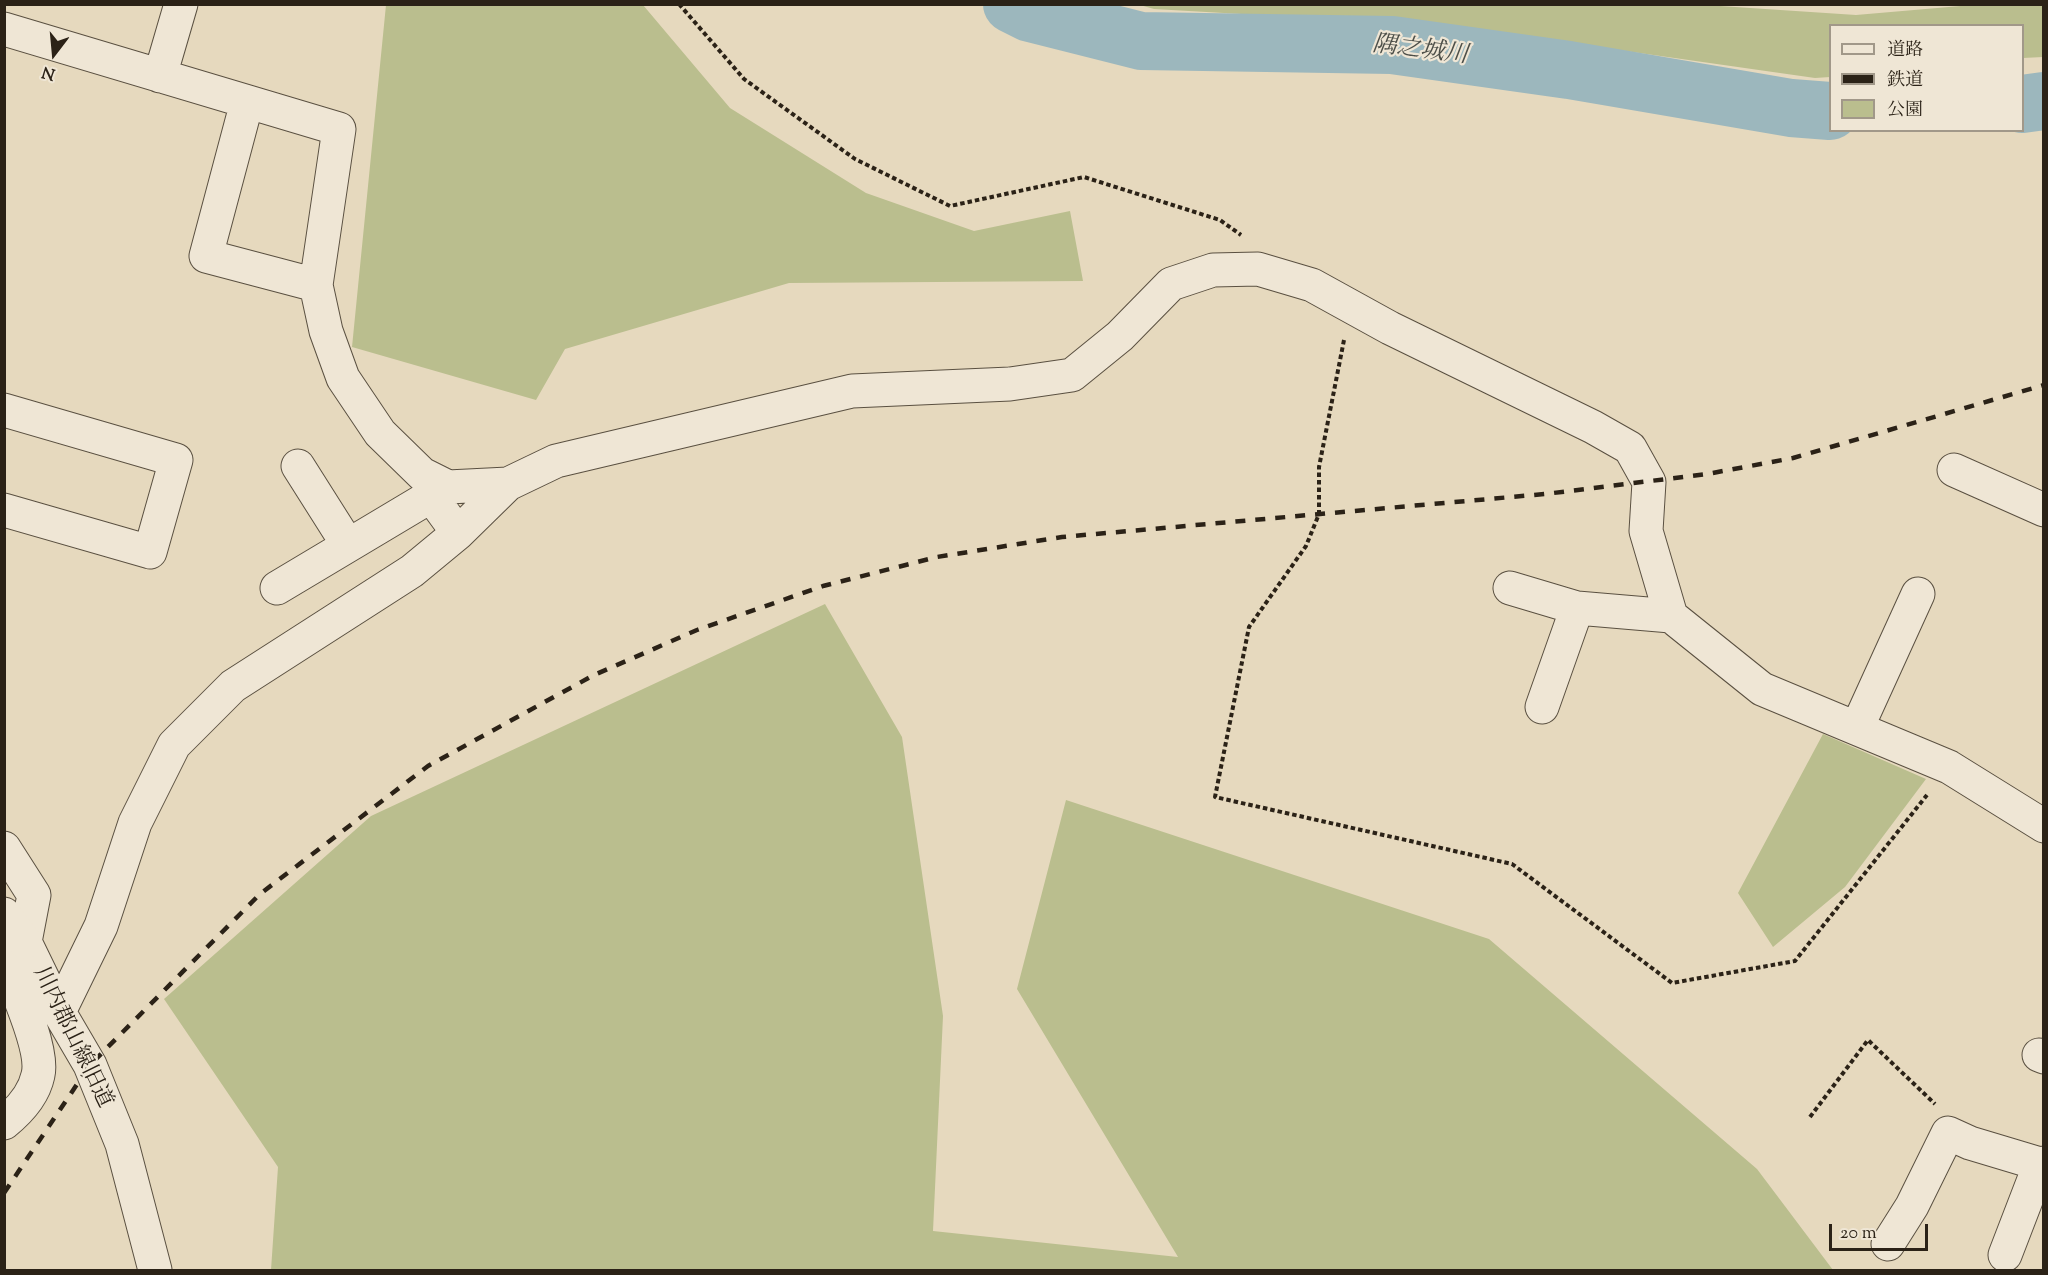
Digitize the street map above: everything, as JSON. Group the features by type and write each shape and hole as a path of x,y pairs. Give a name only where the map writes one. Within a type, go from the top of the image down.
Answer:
{"street":[{"path":"160,76 181,4"},
{"path":"4,29 339,129 316,285 326,331 343,378 380,433 440,492 458,533"},
{"path":"247,102 206,256 316,285"},
{"path":"59,1012 101,926 135,824 174,745 233,686 412,571 458,533 508,484 556,461 852,391 1010,384 1072,375 1119,336 1171,284 1213,270 1258,269 1312,285 1593,427 1630,448 1649,482 1646,531 1671,616"},
{"path":"4,410 176,460 150,552 4,510"},
{"path":"298,466 348,546"},
{"path":"1954,470 2043,510"},
{"path":"277,588 440,492 508,484"},
{"path":"1510,588 1577,608 1671,616 1762,689 1949,767 2043,826"},
{"path":"1857,728 1918,594"},
{"path":"1542,707 1577,608"},
{"path":"4,848 34,895 25,942 8,969 33,1030 39,1074 21,1110 4,1124"},
{"name":"川内郡山線旧道","path":"4,914 25,942 59,1012 90,1065 122,1144 155,1270"},
{"path":"1888,1244 1912,1206 1948,1133 1970,1143 2042,1163 2005,1255"}],"path":[{"path":"679,4 744,80 855,159 950,206 1084,177 1220,220 1247,239"},
{"path":"1352,307 1337,367 1319,466 1319,514 1306,546 1249,627 1215,797 1512,864 1672,983 1795,961 1949,767"},
{"path":"1810,1117 1868,1040 1943,1111 1948,1133"}],"green space":[{"path":"386,5 643,5 730,108 866,193 974,231 1070,211 1083,281 789,283 565,349 536,400 352,347"},
{"path":"1140,5 1705,5 1856,15 1972,5 2043,5 2043,57 2024,58 2024,24 1829,24 1829,77 1815,78 1527,37 1311,18 1154,9"},
{"path":"825,604 902,737 943,1016 933,1231 1178,1257 1017,989 1066,800 1489,939 1757,1169 1833,1270 271,1270 278,1167 164,999 371,816"},
{"path":"1823,734 1926,779 1845,887 1773,947 1738,893"}],"waterway":[{"name":"隅之城川","path":"1012,4 1030,13 1141,41 1392,45 1569,70 1791,108 1829,111"},
{"name":"隅之城川","path":"2024,104 2044,101"}],"railway":[{"path":"4,1193 90,1065 260,894 428,766 594,675 697,630 823,586 937,557 1062,537 1545,494 1707,474 1793,458 2044,385"}]}
